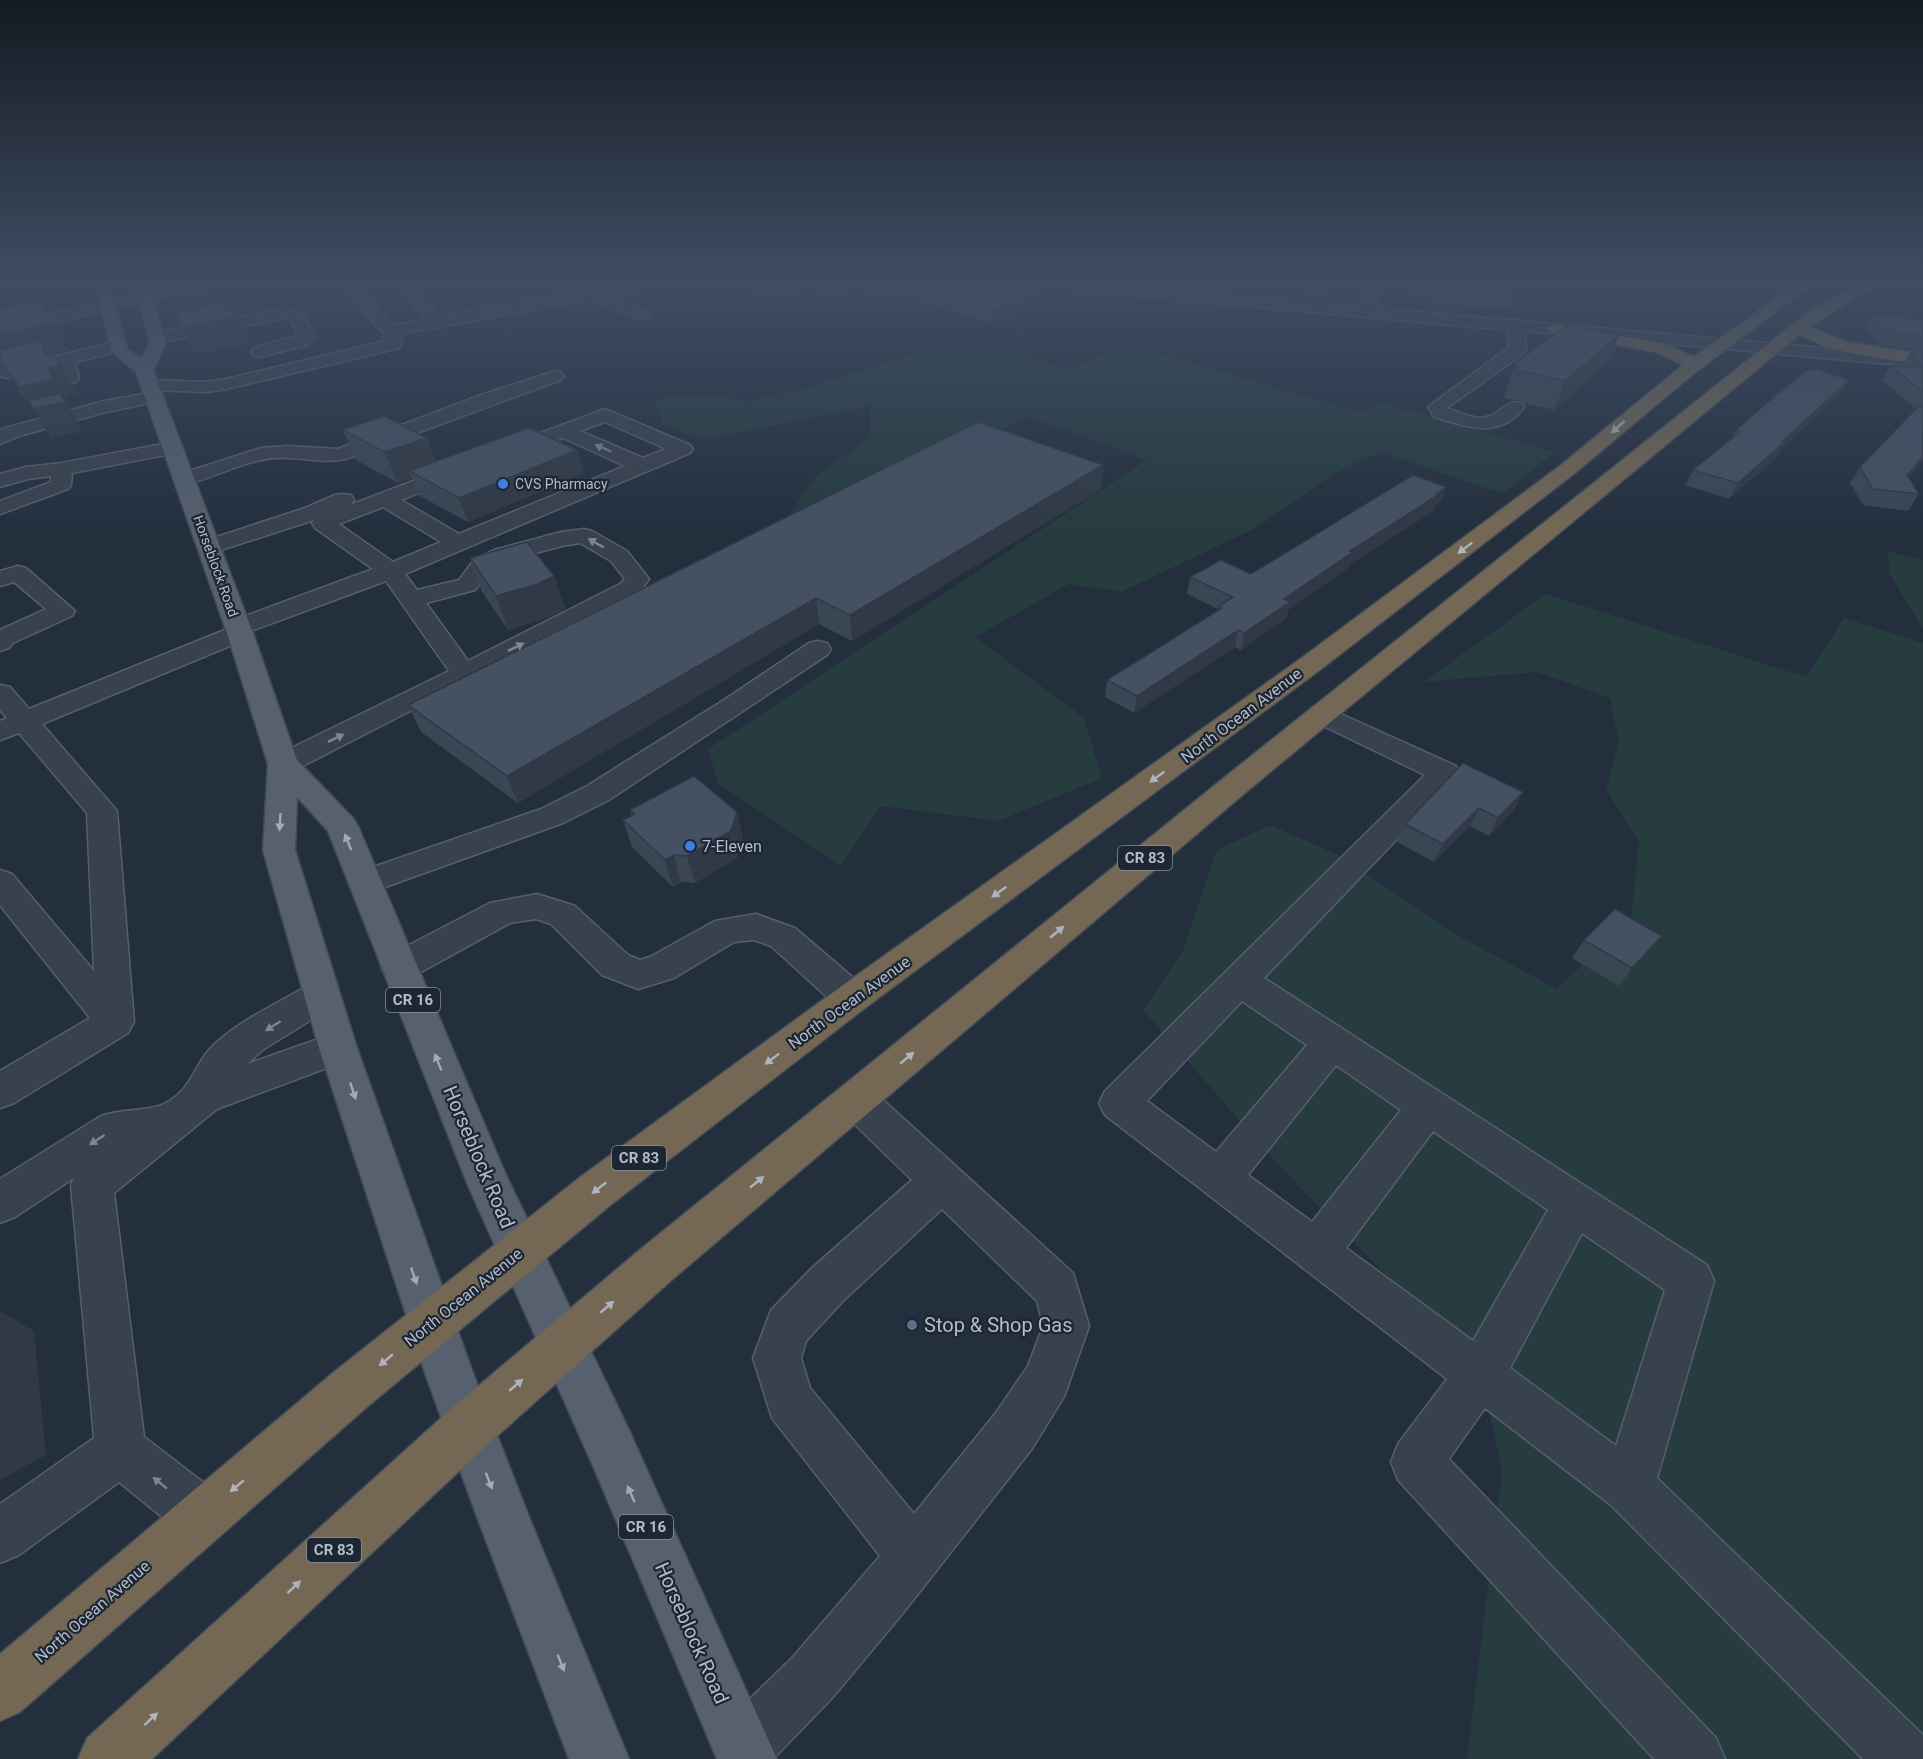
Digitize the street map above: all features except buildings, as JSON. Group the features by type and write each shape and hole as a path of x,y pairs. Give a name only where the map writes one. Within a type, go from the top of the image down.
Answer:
{"highway":[{"name":"North Ocean Avenue","path":"0,1692 202,1515 520,1250 852,999 1349,635 1568,470 1695,365"},
{"name":"CR 83","path":"108,1759 469,1427 658,1263 1132,869 1753,365"}],"main road":[{"path":"133,365 149,382"},
{"path":"149,382 153,365"},
{"name":"Horseblock Road","path":"149,382 239,630 284,764 279,850 338,1048 469,1427 599,1759"},
{"name":"Horseblock Road","path":"284,764 342,826 488,1184 611,1448 745,1753"}],"street":[{"path":"0,368 7,373 40,365"},
{"path":"67,365 70,378"},
{"path":"149,382 207,387 289,365"},
{"path":"1497,365 1437,407 1437,410 1484,424 1497,421 1515,407"},
{"path":"0,438 12,432 58,420 149,382 188,369"},
{"path":"184,479 270,454 287,452 323,457 342,454 555,376"},
{"path":"12,726 239,630 391,571 683,449 605,415 560,432 554,438 484,462 450,478 423,475 209,547"},
{"path":"560,432 643,466"},
{"path":"0,482 26,473 62,469 173,448"},
{"path":"0,508 61,484 62,469"},
{"path":"423,475 383,498 323,523 391,571 463,672"},
{"path":"383,498 458,543"},
{"path":"284,764 463,672 585,613 629,589 637,579 619,556 584,536 561,539 502,555 482,565 467,585 411,599"},
{"path":"0,579 18,573 63,611 4,638 0,643"},
{"path":"365,882 552,816 598,793 818,649"},
{"path":"0,693 12,726 102,812 115,1022"},
{"path":"1322,714 1445,773 1119,1103 1629,1487 1902,1758"},
{"path":"0,882 115,1022"},
{"path":"399,967 502,912 537,906 563,915 615,965 638,975 661,968 727,930 756,927 783,937 852,999"},
{"path":"1239,980 1691,1281 1629,1487"},
{"path":"202,1515 120,1450 92,1185 188,1109 222,1063 251,1038 322,995"},
{"path":"0,1091 115,1022"},
{"path":"1219,1179 1332,1042"},
{"path":"0,1203 115,1129 188,1109 338,1048"},
{"path":"745,1753 813,1677 1013,1432 1047,1380 1066,1326 1057,1289 856,1100"},
{"path":"1316,1252 1428,1106"},
{"path":"914,1556 789,1401 777,1358 789,1327 828,1284 942,1181"},
{"path":"1575,1204 1480,1375 1416,1462 1695,1759"},
{"path":"0,1536 120,1450"}],"green space":[{"path":"878,365 1052,365 1067,370 1079,365 1198,365 1360,412 1384,404 1555,452 1503,494 1380,452 1335,473 1256,528 1121,592 1069,584 975,637 1084,718 1102,778 998,821 881,806 841,866 718,783 708,749 1147,460 1028,416 771,540 818,474 871,437 870,406 704,440 664,425 654,400 694,394 749,401 810,387"},
{"path":"1888,551 1923,560 1923,629 1889,573"},
{"path":"1546,594 1806,677 1844,618 1923,643 1923,1759 1467,1759 1502,1472 1481,1371 1281,1168 1143,1010 1183,951 1217,850 1270,825 1338,855 1455,934 1557,989 1631,918 1639,842 1606,789 1619,743 1610,698 1537,672 1423,682"}],"place":[{"name":"CVS Pharmacy","path":"503,484"},
{"name":"7-Eleven","path":"690,846"},
{"name":"Stop & Shop Gas","path":"912,1325"}]}
